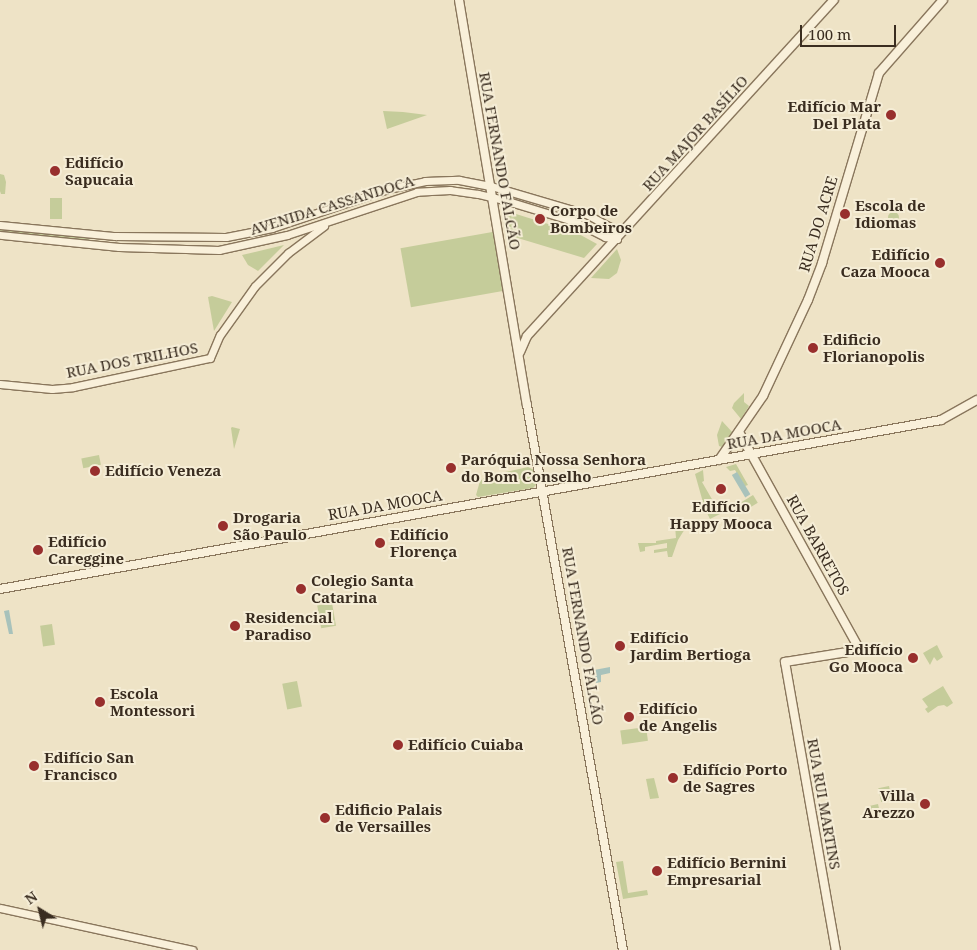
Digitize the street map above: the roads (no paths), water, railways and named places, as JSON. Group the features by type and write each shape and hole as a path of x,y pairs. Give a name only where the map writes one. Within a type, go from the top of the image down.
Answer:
{"main road":[{"name":"RUA FERNANDO FALCÃO","path":"459,0 623,950"},
{"name":"RUA MAJOR BASÍLIO","path":"519,354 524,340 834,0"},
{"name":"RUA DO ACRE","path":"719,460 763,396 808,300 822,263 879,73 942,0"},
{"path":"515,326 523,333 535,329"},
{"name":"RUA DA MOOCA","path":"0,589 941,420 977,400"},
{"name":"RUA BARRETOS","path":"739,432 860,650 785,662"},
{"name":"RUA RUI MARTINS","path":"785,662 836,950"}],"street":[{"name":"AVENIDA CASSANDOCA","path":"3,225 116,236 226,237 272,228 410,184 459,180 491,186 599,220 612,228 617,239"},
{"name":"AVENIDA CASSANDOCA","path":"3,235 119,247 219,250 266,241 417,192 450,190 493,197 582,224 605,237 617,239"},
{"path":"530,208 533,198"},
{"path":"545,213 548,203"},
{"name":"RUA DOS TRILHOS","path":"0,384 52,389 73,387 210,358 220,335 255,286 295,247 333,220"},
{"path":"3,225 3,235"},
{"path":"0,908 192,950"}],"water":[{"path":"737,472 750,494 745,497 732,475"},
{"path":"9,610 13,634 9,634 4,611"},
{"path":"610,667 610,673 601,675 601,682 596,683 594,670"}],"place":[{"name":"Edifício Mar Del Plata","path":"891,115"},
{"name":"Edifício Sapucaia","path":"55,171"},
{"name":"Escola de Idiomas","path":"845,214"},
{"name":"Corpo de Bombeiros","path":"540,219"},
{"name":"Edifício Caza Mooca","path":"940,263"},
{"name":"Edificio Florianopolis","path":"813,348"},
{"name":"Paróquia Nossa Senhora do Bom Conselho","path":"451,468"},
{"name":"Edifício Veneza","path":"95,471"},
{"name":"Edifício Happy Mooca","path":"721,489"},
{"name":"Drogaria São Paulo","path":"223,526"},
{"name":"Edifício Florença","path":"380,543"},
{"name":"Edifício Careggine","path":"38,550"},
{"name":"Colegio Santa Catarina","path":"301,589"},
{"name":"Residencial Paradiso","path":"235,626"},
{"name":"Edifício Jardim Bertioga","path":"620,646"},
{"name":"Edifício Go Mooca","path":"913,658"},
{"name":"Escola Montessori","path":"100,702"},
{"name":"Edifício de Angelis","path":"629,717"},
{"name":"Edifício Cuiaba","path":"398,745"},
{"name":"Edifício San Francisco","path":"34,766"},
{"name":"Edifício Porto de Sagres","path":"673,778"},
{"name":"Villa Arezzo","path":"925,804"},
{"name":"Edificio Palais de Versailles","path":"325,818"},
{"name":"Edifício Bernini Empresarial","path":"657,871"}]}
